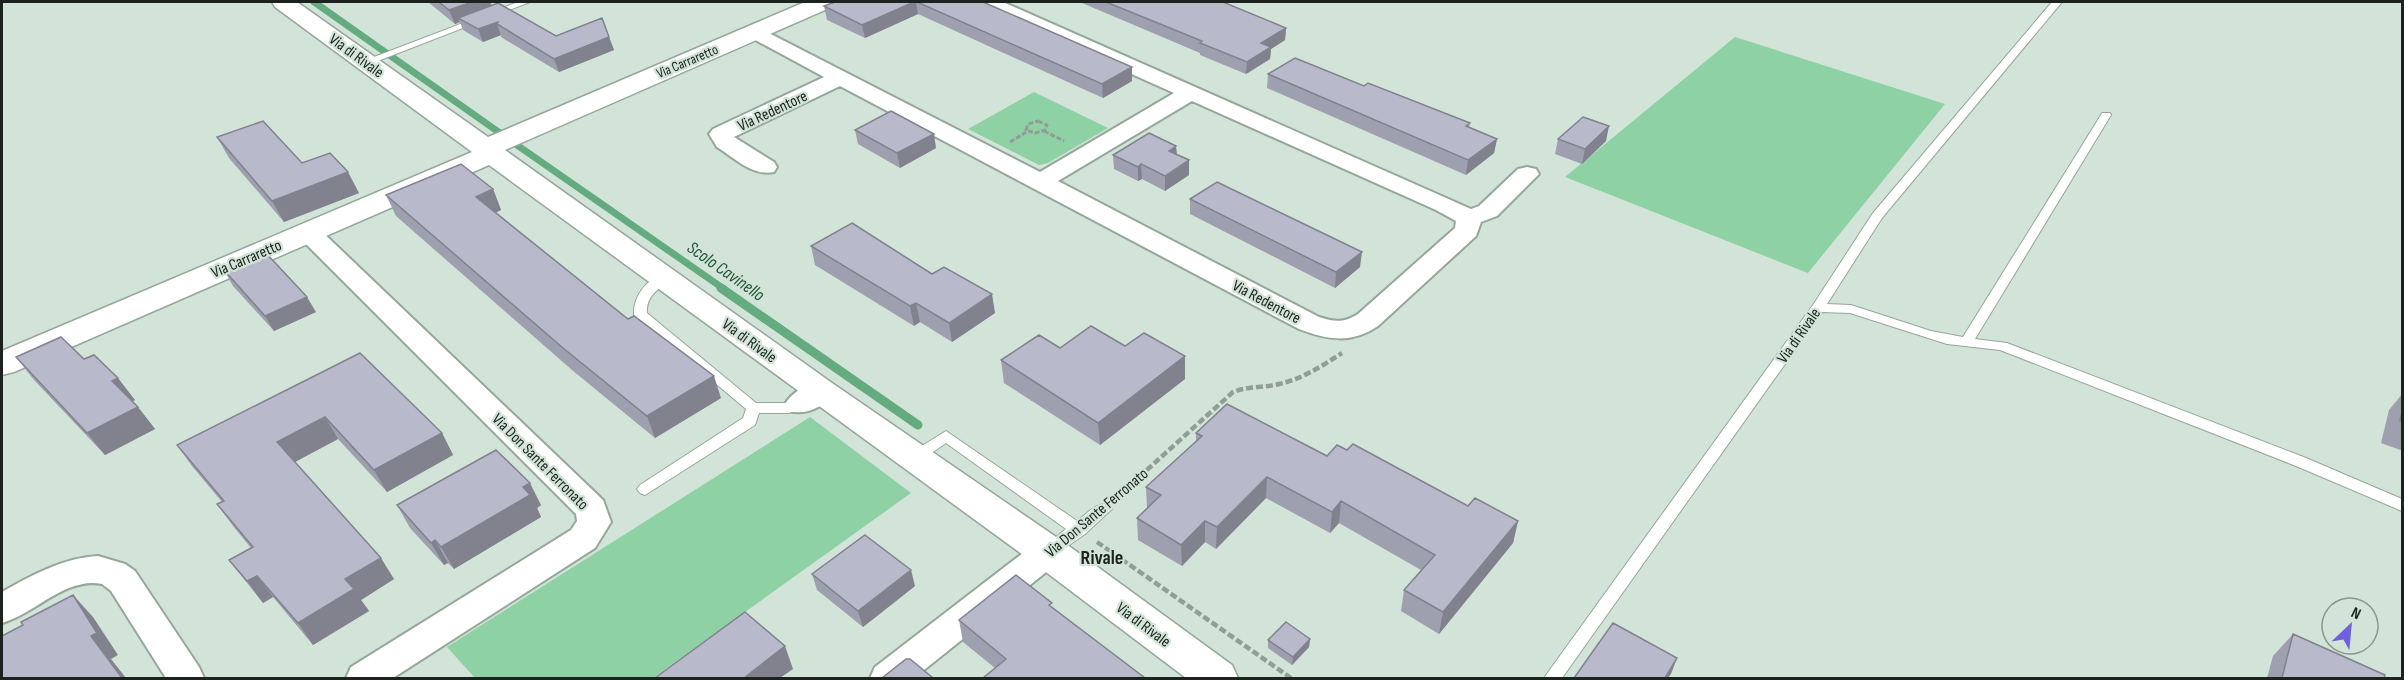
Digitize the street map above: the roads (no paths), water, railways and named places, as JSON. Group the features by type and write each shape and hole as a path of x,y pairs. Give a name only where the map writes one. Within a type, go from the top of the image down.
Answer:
{"street":[{"name":"Via di Rivale","path":"284,2 371,60 488,151 664,278 810,398 914,458 1048,552 1217,678"},
{"name":"Via Carraretto","path":"2,364 308,232 824,2"},
{"path":"987,2 1451,207 1469,218 1488,211 1527,174"},
{"name":"Via Redentore","path":"755,32 1309,323 1337,332 1353,329 1368,320 1467,231 1469,218"},
{"name":"Via Redentore","path":"765,167 725,142 721,134 841,77"},
{"path":"1040,182 1191,92"},
{"name":"Via Don Sante Ferronato","path":"308,232 591,509 594,522 583,539 364,678"},
{"name":"Via Don Sante Ferronato","path":"888,678 1048,552"},
{"path":"2,609 55,581 78,572 95,570 111,572 123,581 186,678"}],"lane":[{"path":"371,60 525,2"},
{"name":"Via di Rivale","path":"1552,678 1818,308 1877,216 2057,2"},
{"path":"1966,341 1979,325 2106,115"},
{"path":"664,278 647,292 639,306 641,315 753,408 789,408 810,398"},
{"path":"1818,308 1851,309 1927,335 2002,346 2301,462 2403,506"},
{"path":"645,489 750,421 753,408"},
{"path":"914,458 946,436 1079,530"},
{"name":"Via Don Sante Ferronato","path":"1048,552 1104,509"}],"waterway":[{"name":"Scolo Cavinello","path":"314,2 500,133"},
{"name":"Scolo Cavinello","path":"514,143 724,289"},
{"name":"Scolo Cavinello","path":"721,288 918,425"}],"district":[{"name":"Rivale","path":"1102,557"}]}
